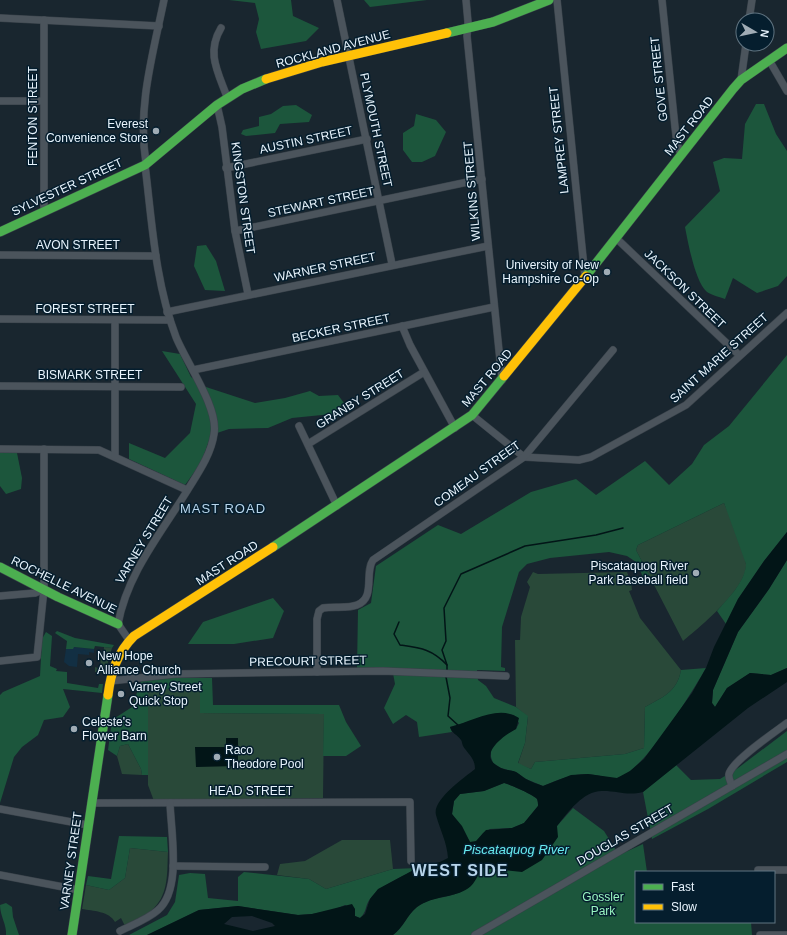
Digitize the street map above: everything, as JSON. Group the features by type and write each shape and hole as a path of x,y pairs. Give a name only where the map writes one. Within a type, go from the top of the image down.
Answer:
{"main road":[{"name":"ROCKLAND AVENUE","path":"146,164 227,97 242,89 277,75 349,55 505,18 543,1"},
{"name":"MAST ROAD","path":"129,640 337,506 455,428 472,415 585,277 741,80 787,48"},
{"name":"SYLVESTER STREET","path":"0,232 146,164"},
{"name":"ROCHELLE AVENUE","path":"0,568 118,624"},
{"name":"VARNEY STREET","path":"72,935 110,681 113,666 120,651 129,640"}],"street":[{"name":"VARNEY STREET","path":"118,624 124,598 130,584 205,461 215,428 206,396 180,346 167,312 156,256 143,134 149,64 164,0"},
{"name":"PLYMOUTH STREET","path":"337,0 392,264"},
{"name":"WILKINS STREET","path":"466,0 488,246 502,380"},
{"name":"LAMPREY STREET","path":"557,0 585,277"},
{"name":"GOVE STREET","path":"662,0 675,127 677,143 681,155"},
{"path":"750,12 752,0"},
{"path":"0,18 159,26"},
{"name":"FENTON STREET","path":"44,20 44,212"},
{"path":"222,28 215,39 213,54 227,97"},
{"path":"741,80 745,52"},
{"path":"769,60 787,91"},
{"path":"0,101 43,101"},
{"name":"KINGSTON STREET","path":"217,105 236,231 248,294"},
{"name":"AUSTIN STREET","path":"226,168 367,139"},
{"name":"STEWART STREET","path":"236,231 482,179"},
{"name":"JACKSON STREET","path":"616,238 739,355"},
{"name":"WARNER STREET","path":"167,312 392,264 488,246"},
{"name":"AVON STREET","path":"0,255 156,256"},
{"name":"BECKER STREET","path":"193,370 494,307"},
{"name":"SAINT MARIE STREET","path":"524,456 579,460 591,457 681,409 787,313"},
{"name":"FOREST STREET","path":"0,319 170,320"},
{"path":"115,320 115,456"},
{"path":"402,326 424,372 455,428"},
{"name":"COMEAU STREET","path":"317,672 317,619 319,611 323,608 349,606 363,602 368,594 370,564 378,556 524,456 613,350"},
{"name":"GRANBY STREET","path":"308,444 424,372"},
{"name":"BISMARK STREET","path":"0,386 181,387"},
{"path":"472,415 524,456"},
{"path":"299,426 337,506"},
{"path":"0,449 92,449 115,456 187,490"},
{"path":"0,661 37,657 44,589 44,449"},
{"path":"0,596 35,593 44,589"},
{"path":"118,624 129,640"},
{"name":"PRECOURT STREET","path":"110,681 176,674 317,672 425,672 506,676"},
{"path":"732,786 729,774 732,768 754,748 787,723"},
{"name":"DOUGLAS STREET","path":"475,935 787,754"},
{"name":"HEAD STREET","path":"91,803 410,802 411,861"},
{"path":"120,931 158,911 167,899 171,888 173,866 170,803"},
{"path":"0,809 88,825"},
{"path":"173,866 265,867"},
{"path":"758,870 787,870"},
{"path":"0,875 79,890"},
{"path":"760,935 787,935"}],"shaded area":[{"path":"73,647 94,649 94,653 89,652 89,655 78,654 77,667 69,666 64,662 66,649 73,649"}],"green space":[{"path":"229,0 291,0 293,16 319,28 306,41 261,49 256,32 259,19 255,3"},
{"path":"364,0 427,0 370,7"},
{"path":"756,104 764,104 776,134 787,151 787,276 778,286 757,293 733,278 725,299 707,292 699,280 685,227 720,191 713,162 724,158 742,159 745,124"},
{"path":"296,105 312,115 309,122 280,124 275,133 246,136 241,134 243,130 259,126 259,117 271,114 283,106"},
{"path":"416,114 436,120 446,132 435,156 422,162 412,162 403,150 403,133 414,126"},
{"path":"206,245 216,261 225,291 205,290 194,266 197,246"},
{"path":"162,351 180,354 191,377 206,387 255,403 285,398 310,391 319,396 338,395 344,403 332,414 292,418 268,428 229,429 211,435 201,463 185,485 129,459 129,443 165,458 190,433 196,404"},
{"path":"787,355 787,532 764,561 738,599 726,624 717,611 740,583 746,564 724,503 638,545 636,550 649,575 644,579 636,562 627,556 609,552 550,558 527,564 519,572 502,627 501,667 505,668 505,671 477,670 478,680 486,686 494,698 516,707 528,716 525,743 518,763 531,769 535,762 625,754 644,748 645,707 663,697 673,689 681,670 706,668 679,712 640,762 628,773 617,778 581,774 543,786 526,779 516,772 501,768 493,763 491,749 503,735 516,729 519,723 514,715 498,713 450,727 452,732 419,737 417,722 406,715 393,724 384,708 395,684 392,668 357,668 358,610 371,603 376,566 438,525 461,534 531,492 576,479 596,495 645,461 669,485 692,464 704,445 729,426"},
{"path":"0,453 17,453 22,478 21,489 6,494 0,486"},
{"name":"Piscataquog River Park Baseball field","path":"724,503 743,549 746,564 745,573 739,584 722,606 683,641 636,550 638,545"},
{"path":"787,560 787,668 771,675 750,673 727,688 715,707 712,703 713,690 738,632 769,589"},
{"path":"533,572 538,574 627,572 632,590 629,591 640,618 681,670 673,689 663,697 645,707 644,748 625,754 535,762 531,769 518,764 525,743 528,717 516,707 515,640 520,640 521,617 530,587 527,582"},
{"path":"273,598 284,611 273,638 234,644 188,644 203,622"},
{"path":"57,631 75,638 114,645 112,648 95,646 94,649 74,647 73,649 66,649 67,641 55,633"},
{"path":"46,632 52,636 50,666 57,669 56,671 67,672 67,683 98,688 99,684 103,684 102,693 63,689 70,707 63,717 44,720 38,735 22,747 14,757 0,803 0,695 3,692 40,676 42,639"},
{"path":"104,647 112,648 105,673 95,672 95,667 98,668 101,665 100,658 103,658"},
{"path":"167,678 212,678 213,705 339,705 346,722 361,746 346,756 323,756 324,714 200,713 200,689 148,689 148,775 142,775 141,769 128,744 120,746 117,756 108,750 112,720 132,707 141,681"},
{"path":"148,689 200,689 200,713 324,714 323,798 154,801 148,785"},
{"path":"787,731 787,762 708,809 652,839 643,792 676,765 691,780 720,779 738,768"},
{"path":"128,744 141,769 142,775 122,774 117,756 120,746"},
{"path":"504,783 535,797 538,806 524,823 512,828 490,829 483,833 476,842 470,842 452,814 454,801 460,794 484,791"},
{"name":"Gossler Park","path":"573,808 604,831 619,855 643,844 647,871 635,871 635,923 751,923 752,935 393,935 400,929 410,914 422,903 460,892 471,883 483,868 503,870 557,826"},
{"path":"119,836 167,837 168,852 130,848 125,878 109,890 86,885 88,876 111,879"},
{"path":"342,840 390,840 393,869 326,889 309,879 277,875 280,864 305,861"},
{"path":"130,848 168,852 167,874 165,889 159,902 148,913 125,926 121,918 115,922 112,918 105,914 82,909 86,885 109,890 125,878"},
{"path":"417,868 380,889 368,901 364,913 360,918 355,916 355,909 345,905 333,910 298,915 238,906 199,910 147,935 129,935 167,915 175,902 179,875 190,873 205,874 208,898 238,901 238,877 244,872 309,879 326,889 393,869"},
{"path":"6,903 12,907 13,917 19,935 6,935 0,905"}],"water":[{"name":"Piscataquog River","path":"787,532 787,560 769,589 738,632 713,690 712,703 715,707 727,688 750,673 771,675 787,668 787,682 748,708 643,792 632,794 603,791 589,794 583,798 571,809 557,826 558,837 542,860 522,872 483,868 473,884 466,890 453,895 430,900 417,907 410,914 400,929 393,935 147,935 199,910 238,906 298,915 312,914 352,904 355,909 355,916 360,918 365,914 370,899 378,889 421,866 440,862 448,858 445,841 436,815 436,809 444,796 475,769 473,759 463,746 461,740 450,727 485,715 502,713 511,714 519,718 516,729 505,736 494,747 491,752 491,758 494,763 501,768 516,772 528,780 543,786 571,775 588,774 617,778 630,771 644,759 692,693 706,668 714,647 738,599 764,561","holes":["504,783 535,797 538,806 524,823 512,828 486,830 476,841 470,842 462,826 452,814 454,801 460,794 484,791","252,916 272,923 275,926 253,931 224,924 232,917"]},
{"name":"Raco Theodore Pool","path":"226,738 238,738 238,766 196,767 195,747 226,747"}],"waterway":[{"path":"447,671 447,665 442,650 446,641 444,608 461,574 525,546 596,535 623,528"},
{"path":"399,622 394,634 400,645 431,652 447,665"},
{"path":"446,677 450,698 448,716 459,726"}],"traffic: fast":[{"path":"447,33 493,22 549,0"},
{"path":"586,276 733,89 741,80 787,48"},
{"path":"0,232 145,165 217,105 242,89 266,79"},
{"path":"273,547 472,415 504,376"},
{"path":"0,567 58,597 118,624"},
{"path":"72,935 108,695"}],"traffic: slow":[{"path":"266,79 322,62 447,33"},
{"path":"504,376 586,276"},
{"path":"108,695 111,678 119,656 134,636 273,547"}],"place":[{"name":"Everest Convenience Store","path":"156,131"},
{"name":"University of New Hampshire Co-Op","path":"607,272"},
{"name":"Piscataquog River Park Baseball field","path":"696,573"},
{"name":"New Hope Alliance Church","path":"89,663"},
{"name":"Varney Street Quick Stop","path":"121,694"},
{"name":"Celeste's Flower Barn","path":"74,729"},
{"name":"Raco Theodore Pool","path":"217,757"}],"district":[{"name":"MAST ROAD","path":"223,508"},
{"name":"WEST SIDE","path":"460,870"}]}
